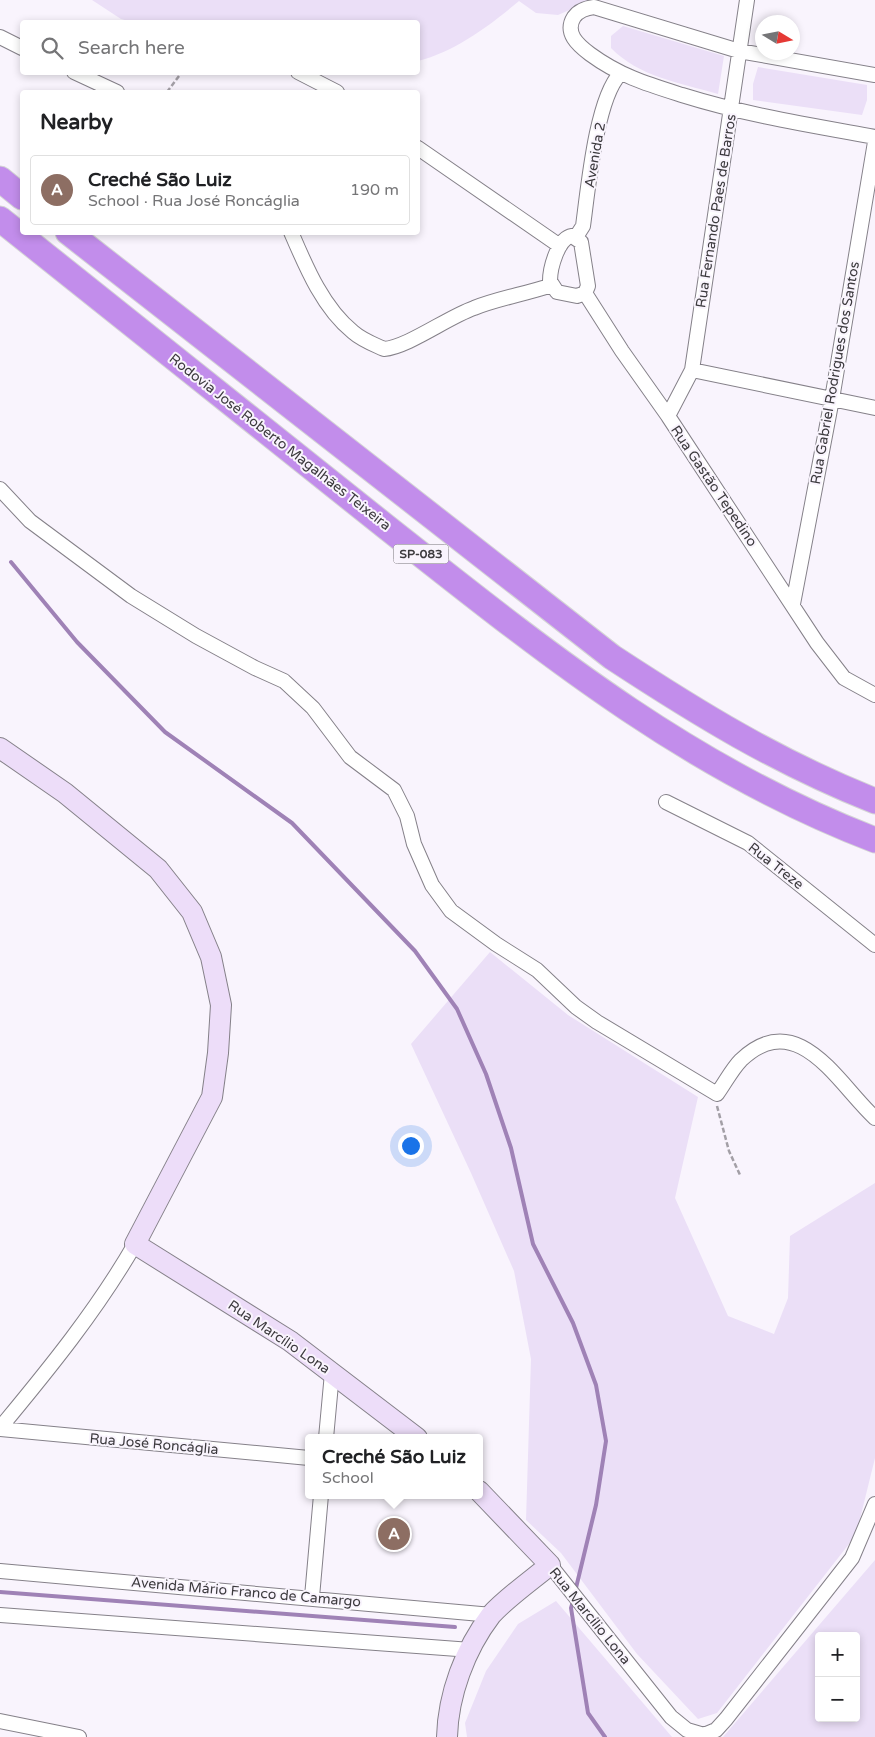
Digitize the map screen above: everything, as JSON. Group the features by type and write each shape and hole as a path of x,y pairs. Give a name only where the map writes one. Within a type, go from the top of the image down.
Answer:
{"highway":[{"path":"0,179 20,195"},
{"name":"Rodovia José Roberto Magalhães Teixeira","path":"0,218 20,234"},
{"name":"Rodovia José Roberto Magalhães Teixeira","path":"21,235 503,619 605,694 707,761 784,801 875,840"},
{"name":"SP-083","path":"72,235 612,656 701,715 759,749 829,783 875,802"}],"street":[{"name":"Rua Fernando Paes de Barros","path":"668,416 692,370 747,0"},
{"path":"875,75 739,51 600,8 581,10 572,20 573,38 580,47 620,74 732,111 875,136"},
{"path":"0,37 20,47"},
{"name":"Avenida 2","path":"576,237 582,226 598,129 613,81 620,74"},
{"path":"80,75 113,90"},
{"path":"304,75 333,90"},
{"name":"Rua Gabriel Rodrigues dos Santos","path":"793,604 832,399 875,142"},
{"path":"420,149 560,246"},
{"path":"292,235 306,265 330,306 353,332 384,349 393,349 475,307 552,285"},
{"path":"576,237 581,242 588,286 585,293 577,296 561,294 552,285 550,277 560,246 565,238 576,237"},
{"name":"Rua Gastão Tepedino","path":"585,293 622,352 668,416 818,643 844,678 875,695"},
{"path":"692,370 875,408"},
{"path":"0,489 30,521 131,596 196,636 255,668 284,681 313,708 350,757 394,790 408,816 414,844 432,885 451,911 537,970 576,1007 597,1022 717,1094 740,1060 757,1047 783,1042 802,1045 820,1057 875,1118"},
{"path":"0,748 65,793 158,869 192,912 211,957 221,1005 218,1053 212,1097 119,1272 70,1343 0,1429"},
{"name":"Rua Treze","path":"666,802 748,843 875,945"},
{"name":"Rua Marcílio Lona","path":"135,1244 290,1341 412,1434"},
{"path":"326,1434 332,1372"},
{"name":"Rua José Roncáglia","path":"0,1429 305,1458"},
{"name":"Rua Marcílio Lona","path":"483,1495 550,1565 671,1717 687,1730 704,1736 716,1730 726,1719 852,1558 875,1504"},
{"path":"312,1597 321,1499"},
{"path":"447,1737 448,1722 456,1684 471,1650 492,1615 550,1565"},
{"name":"Avenida Mário Franco de Camargo","path":"0,1571 312,1597 492,1615"},
{"path":"0,1615 471,1650"},
{"path":"0,1722 79,1737"}],"path":[{"path":"168,90 180,75"},
{"path":"717,1094 718,1112 729,1151 740,1175"}],"shaded area":[{"path":"92,0 592,0 558,15 536,13 519,1 472,37 446,51 420,60 420,20 121,19"},
{"path":"623,26 724,56 718,94 661,78 634,66 622,58 611,48 611,36"},
{"path":"758,67 867,85 867,100 862,115 753,100 753,84"},
{"path":"490,952 568,1015 698,1097 675,1198 728,1316 774,1334 788,1298 790,1236 875,1183 875,1458 856,1535 717,1713 698,1719 637,1654 561,1553 526,1520 531,1359 514,1271 411,1044"},
{"path":"875,1560 875,1737 723,1737"},
{"path":"556,1601 672,1737 467,1737 465,1723 486,1671 518,1624"}],"waterway":[{"path":"11,562 77,642 165,732 292,823 415,951 457,1009 486,1074 511,1148 533,1244 573,1323 596,1385 606,1441 596,1505 575,1592"},
{"path":"0,1592 455,1627"},
{"path":"573,1601 571,1608 588,1713 605,1737"}],"place":[{"name":"Creché São Luiz","path":"394,1534"}]}
